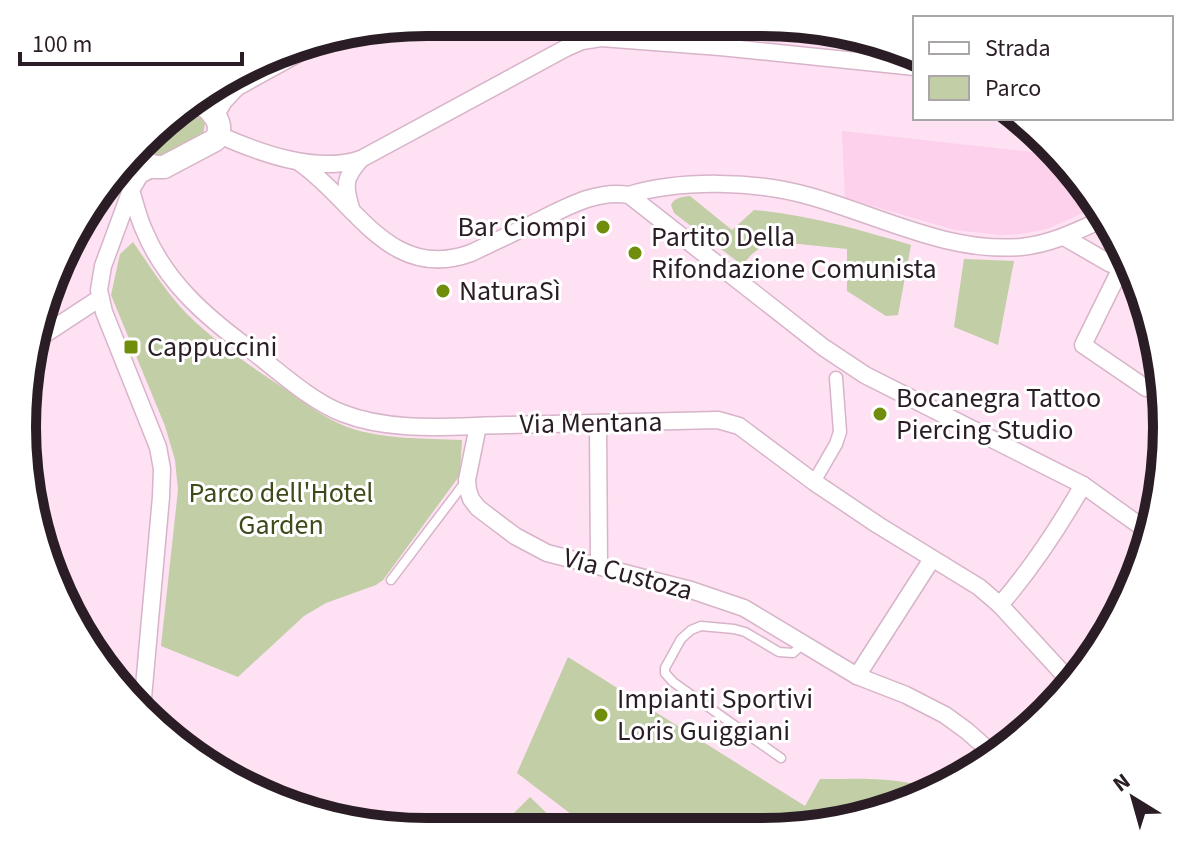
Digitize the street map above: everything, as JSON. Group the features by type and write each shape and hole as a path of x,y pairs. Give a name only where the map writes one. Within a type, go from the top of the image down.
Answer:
{"main road":[{"path":"143,159 169,165 209,145 198,114"}],"street":[{"path":"198,114 243,145 300,163 338,164 361,159 557,52 580,36"},
{"path":"596,36 902,62"},
{"path":"351,208 346,180 361,159"},
{"path":"141,161 140,175 131,190 103,266 100,298 154,435 162,469 143,695"},
{"path":"300,163 325,182 372,231 398,250 417,257 443,259 471,253 587,199 611,194 629,195 665,187 751,186 806,195 965,244 1015,247 1043,243 1095,223"},
{"name":"Via Mentana","path":"131,190 143,230 178,287 231,335 322,403 355,417 392,425 440,427 718,420 733,423 814,482 979,587 1000,605 1064,675"},
{"path":"629,195 814,340 865,375 1083,485 1140,526"},
{"path":"1064,237 1118,266"},
{"path":"1123,276 1083,345 1146,388"},
{"path":"48,332 100,298"},
{"path":"814,482 840,432 836,378"},
{"path":"598,423 599,566"},
{"path":"467,480 478,426"},
{"name":"Via Custoza","path":"467,480 474,504 515,536 547,553 691,590 744,608 857,676 937,710 985,747"},
{"path":"1000,605 1039,554 1083,485"},
{"path":"857,676 932,559"}],"lane":[{"path":"391,580 467,480"},
{"path":"781,758 673,682 666,676 665,668 681,639 701,626 739,630 782,653 793,653 804,644"}],"shaded area":[{"path":"842,131 1040,153 1088,211 1047,229 1000,235 955,230 845,198"}],"green space":[{"path":"193,117 201,118 205,124 203,135 159,158 149,155 169,133"},
{"path":"690,196 732,230 754,210 814,219 911,245 898,315 886,316 847,291 847,249 770,241 742,265 674,213 673,202"},
{"name":"Parco dell'Hotel Garden","path":"133,242 188,315 222,345 323,415 347,427 375,434 462,440 460,475 383,580 326,603 304,616 238,677 161,646 178,490 175,460 165,426 111,295 120,254"},
{"path":"964,259 1014,261 998,345 954,327"},
{"name":"Impianti Sportivi Loris Guiggiani","path":"568,657 805,806 820,779 893,780 918,785 863,805 813,815 576,818 517,773"},
{"path":"530,797 552,818 509,818"}],"place":[{"name":"Bar Ciompi","path":"603,227"},
{"name":"Partito Della Rifondazione Comunista","path":"635,253"},
{"name":"NaturaSì","path":"443,291"},
{"name":"Cappuccini","path":"131,347"},
{"name":"Bocanegra Tattoo Piercing Studio","path":"880,414"},
{"name":"Impianti Sportivi Loris Guiggiani","path":"601,715"}]}
